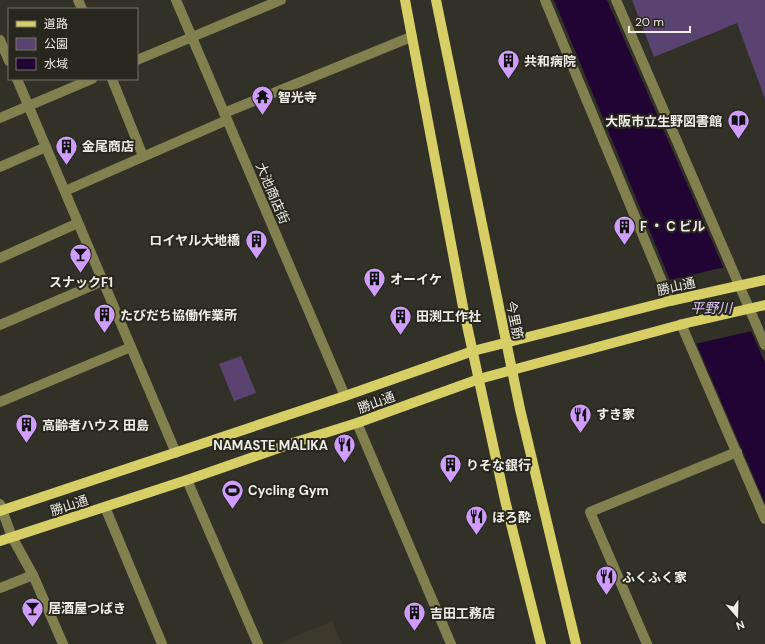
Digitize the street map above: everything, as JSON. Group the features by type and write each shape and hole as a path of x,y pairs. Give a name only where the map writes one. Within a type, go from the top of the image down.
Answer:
{"main road":[{"path":"404,0 463,307 480,379 486,417 541,644"},
{"name":"今里筋","path":"436,0 522,417 576,644"},
{"name":"勝山通","path":"1,508 176,453 506,341 674,300 765,280"},
{"name":"勝山通","path":"0,541 357,423 480,379 684,323 765,304"}],"street":[{"name":"大池商店街","path":"176,0 345,396"},
{"path":"138,60 280,0"},
{"path":"545,0 674,300"},
{"path":"616,0 683,152 736,286 765,345"},
{"path":"65,191 226,117 412,37"},
{"path":"0,40 5,56"},
{"path":"17,80 176,453"},
{"path":"0,118 90,80"},
{"path":"112,80 143,156"},
{"path":"0,166 46,147"},
{"path":"0,258 78,223"},
{"path":"0,325 103,281"},
{"path":"684,323 736,452 765,519"},
{"path":"0,402 131,347"},
{"path":"357,423 451,644"},
{"path":"647,644 590,512 736,452"},
{"path":"187,480 258,644"},
{"path":"105,507 162,644"},
{"path":"1,508 12,537 33,575 63,644"},
{"path":"0,588 33,575"}],"shaded area":[{"path":"332,621 342,644 277,644"}],"green space":[{"path":"632,0 765,0 765,99 737,23 654,57"},
{"path":"241,356 256,393 234,401 219,364"}],"water":[{"name":"平野川","path":"554,0 607,0 765,363 765,503 697,345"}],"pier":[{"path":"725,267 752,331 695,344 670,280"}],"place":[{"name":"共和病院","path":"509,80"},
{"name":"智光寺","path":"262,116"},
{"name":"大阪市立生野図書館","path":"738,140"},
{"name":"金尾商店","path":"67,166"},
{"name":"F ・ C ビル","path":"625,246"},
{"name":"ロイヤル大地橋","path":"256,260"},
{"name":"スナックF1","path":"81,274"},
{"name":"オーイケ","path":"374,298"},
{"name":"たびだち協働作業所","path":"104,334"},
{"name":"田渕工作社","path":"400,336"},
{"name":"すき家","path":"580,434"},
{"name":"高齢者ハウス 田島","path":"26,444"},
{"name":"NAMASTE MALIKA","path":"344,464"},
{"name":"りそな銀行","path":"450,484"},
{"name":"Cycling Gym","path":"232,510"},
{"name":"ほろ酔","path":"476,536"},
{"name":"ふくふく家","path":"607,596"},
{"name":"居酒屋つばき","path":"33,628"},
{"name":"吉田工務店","path":"414,632"}]}
